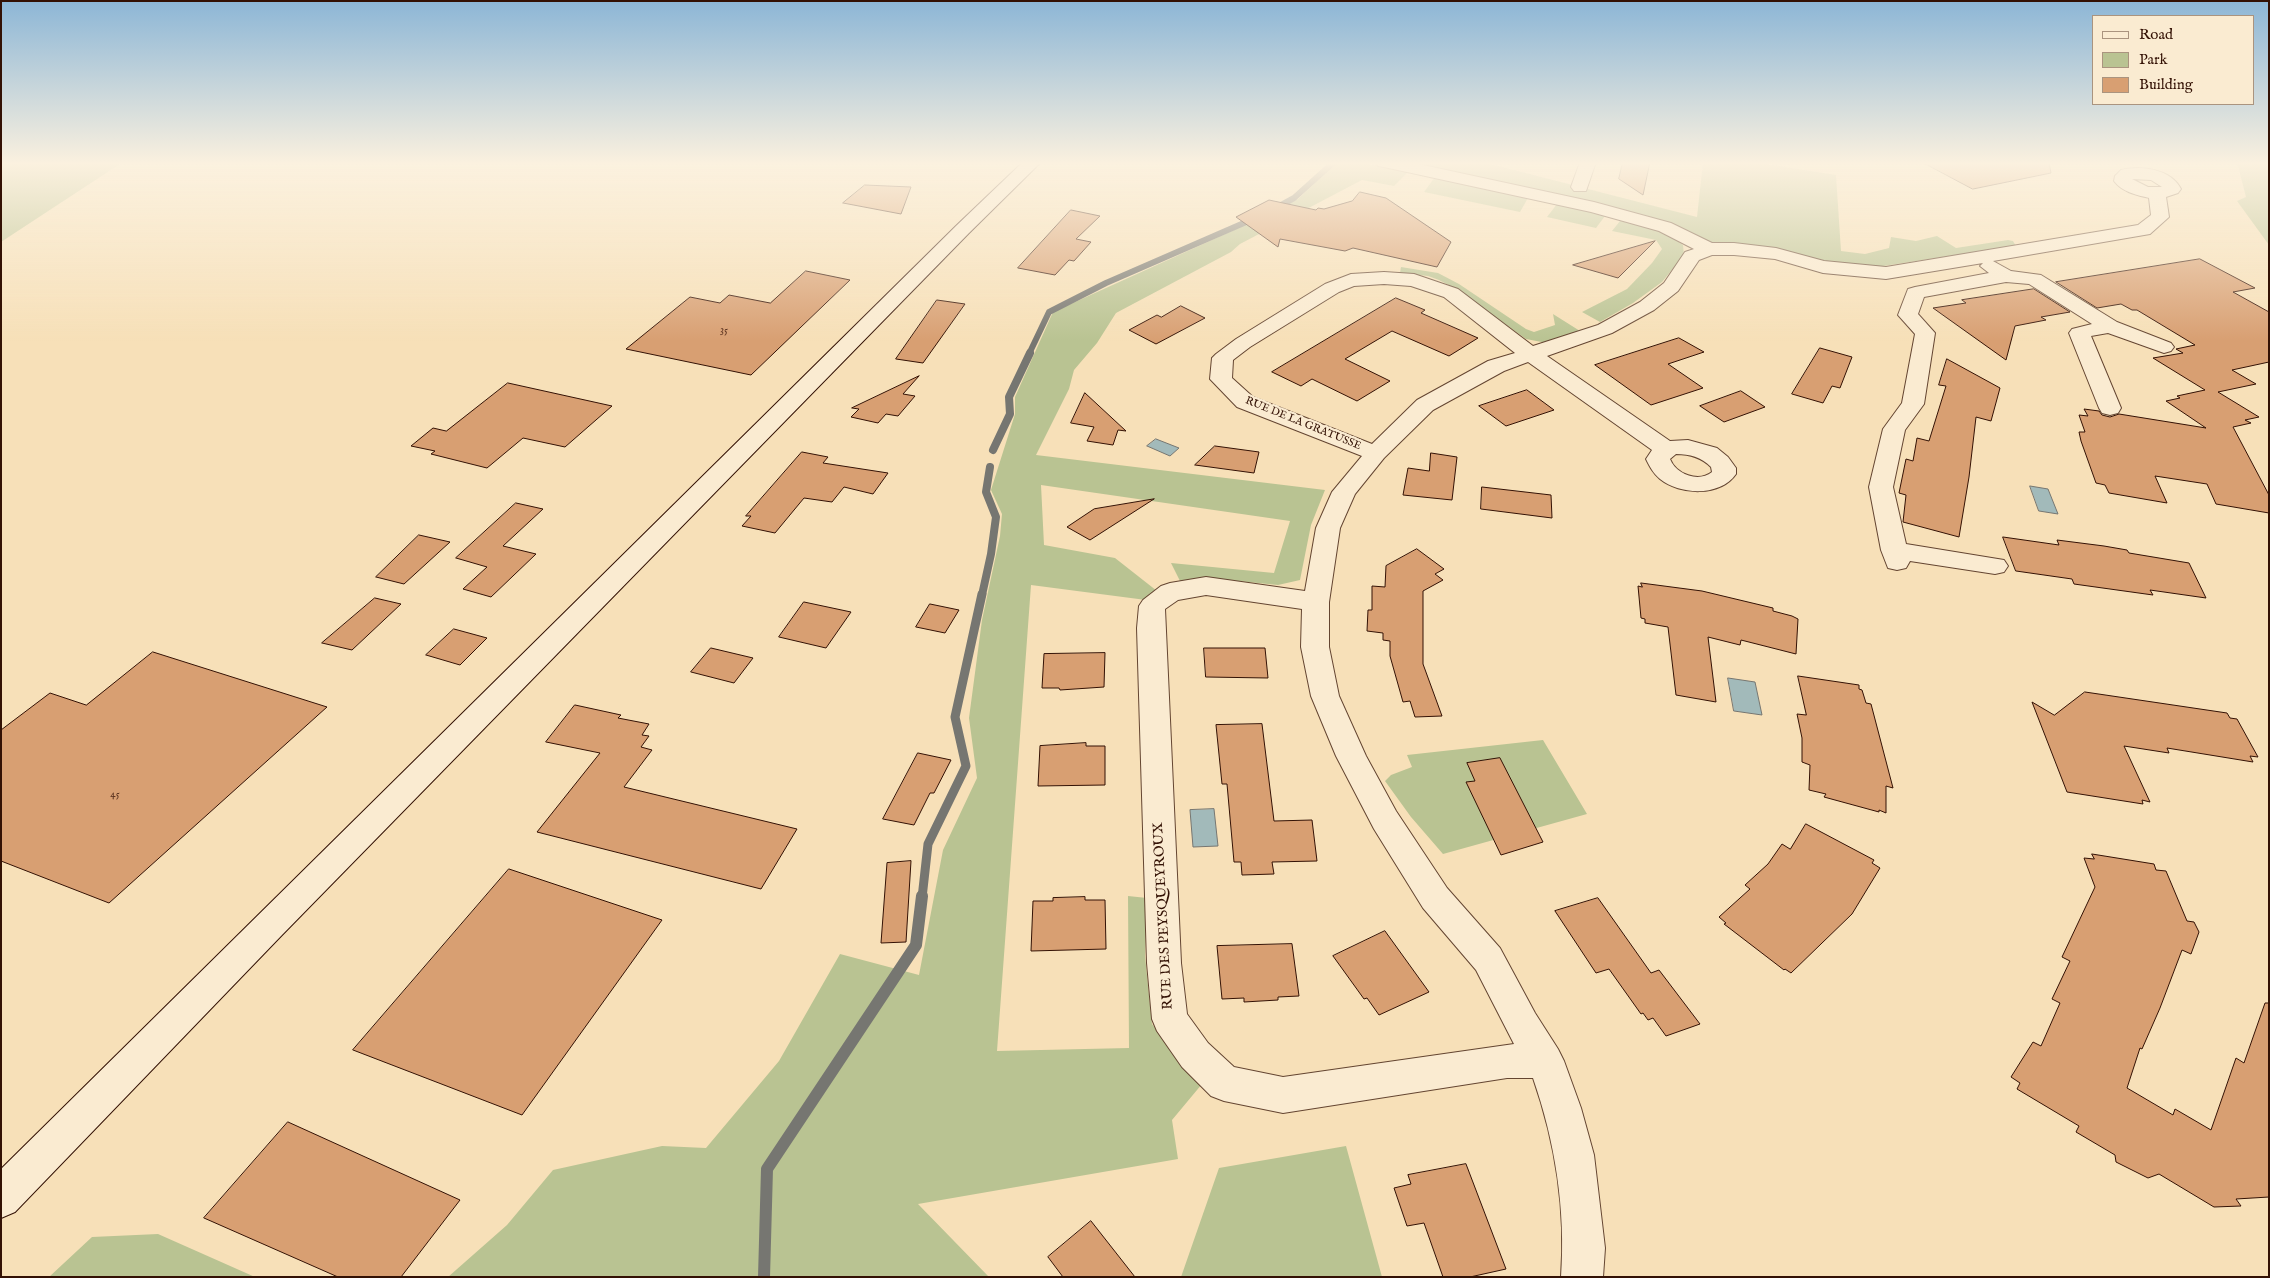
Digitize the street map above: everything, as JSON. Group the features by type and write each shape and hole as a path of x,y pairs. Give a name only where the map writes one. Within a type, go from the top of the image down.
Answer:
{"street":[{"path":"1,1198 971,222"},
{"path":"1646,222 1665,227 1709,249"},
{"path":"1582,1277 1584,1248 1574,1156 1562,1108 1545,1061 1522,1025 1488,959 1435,898 1385,820 1351,756 1325,696 1315,647 1316,602 1328,528 1344,492 1376,453 1425,405 1496,366 1605,329 1647,306 1671,287 1692,256 1709,249 1734,249 1776,254 1823,267 1886,272 2144,230 2155,222"},
{"path":"1976,257 2006,276"},
{"path":"1995,566 1896,556 1881,487 1894,429 1913,404 1925,332 1908,315 1915,293 2006,276 2034,279 2110,326 2164,347"},
{"name":"RUE DE LA GRATUSSE","path":"1376,453 1245,402 1221,379 1223,358 1243,343 1332,288 1351,280 1384,278 1414,280 1451,293 1530,354"},
{"path":"2110,326 2079,333 2110,408"},
{"path":"1530,354 1666,449"},
{"name":"RUE DES PEYSQUEYROUX","path":"1316,602 1206,586 1170,592 1152,606 1151,628 1164,963 1170,1019 1195,1055 1224,1082 1283,1095 1506,1061 1545,1061"}],"green space":[{"path":"1,222 32,222 1,242"},
{"path":"1253,222 1283,222 1240,244 1231,252 1116,313 1097,343 1074,370 1069,389 1036,455 1325,490 1311,525 1300,580 1278,585 1218,579 1180,581 1171,563 1274,573 1290,521 1041,485 1044,545 1115,558 1157,591 1146,600 1031,585 997,1051 1129,1048 1128,896 1147,898 1145,956 1152,1024 1202,1084 1172,1120 1178,1159 918,1204 989,1277 448,1277 507,1225 553,1170 662,1146 706,1148 779,1061 840,954 919,975 943,850 977,778 969,718 982,620 1000,536 1002,514 991,490 1015,414 1015,397 1053,312"},
{"path":"1568,222 1601,222 1596,228"},
{"path":"1619,222 1623,222 1661,232 1683,245 1684,255 1662,282 1633,303 1600,322 1582,312 1627,289 1652,263 1662,249 1656,240 1612,231"},
{"path":"1632,222 1839,222 1841,251 1865,254 1889,248 1891,237 1916,241 1937,236 1956,248 2008,240 2013,241 2016,246 1870,268 1850,267 1752,245 1710,242"},
{"path":"2252,222 2269,222 2269,245"},
{"path":"1401,267 1438,273 1459,284 1526,329 1534,332 1555,325 1553,314 1580,331 1547,343 1526,339 1456,289 1428,276 1400,273"},
{"path":"1543,740 1587,814 1443,854 1411,817 1385,781 1391,775 1412,767 1407,755"},
{"path":"1346,1146 1382,1277 1181,1277 1219,1168"},
{"path":"158,1234 255,1277 49,1277 92,1237"}],"water":[{"path":"1156,439 1179,448 1170,456 1147,446"},
{"path":"2030,486 2048,489 2058,514 2039,511"},
{"path":"1728,678 1755,682 1762,715 1734,711"},
{"path":"1214,809 1218,846 1193,847 1190,810"}],"building":[{"path":"1060,222 1094,222 1076,239 1091,242 1074,261 1069,260 1055,275 1018,268"},
{"path":"1242,222 1421,222 1451,242 1437,267 1353,248 1345,251 1280,239 1278,247"},
{"path":"1655,241 1618,278 1573,265"},
{"path":"2200,259 2255,288 2233,292 2269,312 2269,362 2232,370 2256,384 2218,392 2259,417 2245,420 2251,423 2233,427 2269,495 2269,513 2216,504 2207,484 2155,476 2167,503 2109,493 2105,485 2096,483 2081,441 2079,432 2085,432 2079,415 2088,416 2084,409 2099,411 2102,415 2110,417 2119,414 2206,428 2166,401 2180,398 2177,396 2205,390 2153,358 2183,353 2176,349 2195,345 2137,310 2132,310 2121,304 2097,308 2056,282"},
{"path":"806,271 850,280 751,375 626,349 690,297 720,303 729,295 770,303"},
{"path":"2034,289 2070,312 2041,317 2046,320 2015,326 2006,360 1933,308 1966,303 1962,300"},
{"path":"1396,298 1425,310 1421,313 1478,338 1449,356 1392,331 1345,359 1390,381 1357,401 1312,379 1301,386 1272,372"},
{"path":"937,300 965,304 923,363 896,359"},
{"path":"1181,306 1205,318 1156,344 1129,330 1157,315 1161,317"},
{"path":"1679,338 1704,352 1668,364 1703,388 1651,405 1595,365"},
{"path":"1820,348 1852,357 1840,388 1832,386 1823,403 1792,394"},
{"path":"1947,359 2000,388 1991,421 1976,417 1959,537 1903,522 1906,495 1899,493 1906,459 1913,461 1917,438 1929,441 1946,386 1939,385"},
{"path":"919,376 903,394 915,396 898,416 886,414 878,423 851,417 859,409 852,408"},
{"path":"508,383 612,406 565,447 523,438 487,468 431,454 435,451 411,446 433,428 446,431"},
{"path":"1527,390 1554,410 1506,426 1479,406"},
{"path":"1741,391 1765,407 1724,422 1700,406"},
{"path":"1085,393 1126,431 1118,430 1113,445 1087,441 1094,427 1071,423"},
{"path":"1215,446 1259,452 1254,473 1195,465"},
{"path":"802,452 828,457 823,463 888,473 873,494 844,487 832,502 804,498 775,533 742,526 751,516 746,516"},
{"path":"1431,453 1457,457 1452,500 1403,495 1408,468 1429,471"},
{"path":"1482,487 1551,495 1552,518 1481,509"},
{"path":"1154,499 1090,540 1067,527 1094,509"},
{"path":"516,503 543,509 503,546 536,554 491,597 463,589 487,567 456,558"},
{"path":"419,535 450,542 404,584 376,577"},
{"path":"2003,537 2059,545 2057,540 2104,546 2127,550 2129,553 2189,563 2206,598 2150,590 2153,595 2074,584 2072,579 2016,571"},
{"path":"1417,549 1444,569 1435,574 1443,580 1423,591 1423,664 1442,716 1415,717 1410,701 1403,702 1390,656 1390,641 1383,640 1383,633 1367,631 1368,610 1372,610 1372,586 1385,587 1386,566"},
{"path":"1641,583 1702,591 1773,608 1773,611 1792,616 1798,619 1796,654 1741,640 1740,645 1708,637 1716,702 1676,695 1668,627 1645,623 1645,619 1641,618 1638,586 1642,587"},
{"path":"375,598 401,604 352,650 322,643"},
{"path":"804,602 851,612 826,648 779,637"},
{"path":"930,604 959,610 945,633 916,627"},
{"path":"454,629 487,638 460,665 426,655"},
{"path":"711,648 753,658 734,683 691,672"},
{"path":"1204,648 1265,648 1268,678 1206,677"},
{"path":"153,652 327,707 109,903 1,861 1,730 50,693 86,705"},
{"path":"1105,653 1104,687 1060,690 1059,688 1042,688 1044,654"},
{"path":"1798,676 1859,685 1866,703 1871,704 1893,788 1886,786 1886,813 1824,797 1826,794 1809,790 1810,765 1802,762 1802,738 1797,714 1806,715"},
{"path":"2085,692 2227,713 2230,718 2237,719 2258,757 2250,756 2253,762 2167,748 2169,753 2124,746 2150,802 2142,800 2143,804 2067,792 2032,702 2054,715"},
{"path":"575,705 621,715 618,718 649,724 642,735 649,736 641,747 652,750 624,787 797,829 761,889 537,832 600,753 546,742"},
{"path":"1262,724 1274,821 1312,820 1317,861 1272,862 1274,874 1242,875 1241,862 1234,862 1227,784 1222,784 1216,725"},
{"path":"1086,743 1086,746 1105,746 1105,785 1038,786 1040,746"},
{"path":"918,753 951,760 934,793 930,793 914,825 883,819"},
{"path":"1500,758 1543,842 1501,855 1466,782 1475,781 1467,763"},
{"path":"1806,824 1874,860 1872,863 1880,868 1852,914 1791,973 1784,970 1724,924 1726,923 1719,917 1750,889 1745,885 1768,864 1782,844 1790,849"},
{"path":"2092,854 2154,864 2156,870 2166,871 2187,921 2194,922 2199,932 2191,954 2182,950 2160,1008 2142,1049 2140,1048 2127,1088 2173,1115 2175,1109 2211,1130 2236,1058 2244,1063 2265,1003 2269,1003 2269,1197 2236,1199 2241,1206 2214,1207 2159,1174 2148,1178 2116,1162 2115,1155 2076,1132 2079,1126 2017,1089 2020,1083 2011,1077 2033,1042 2041,1046 2060,1003 2052,999 2070,961 2062,957 2095,887 2084,858 2094,859"},
{"path":"911,861 906,942 881,943 887,863"},
{"path":"509,869 662,920 522,1115 353,1050"},
{"path":"1085,897 1085,900 1105,900 1106,949 1031,951 1033,901 1053,901 1053,898"},
{"path":"1598,898 1651,973 1659,970 1700,1024 1666,1036 1653,1018 1648,1020 1643,1013 1641,1014 1609,969 1596,973 1555,911"},
{"path":"1385,931 1429,992 1379,1015 1367,998 1364,999 1333,956"},
{"path":"1292,944 1299,996 1278,997 1278,1000 1244,1002 1244,998 1222,999 1217,946"},
{"path":"288,1122 460,1200 401,1277 338,1277 204,1218"},
{"path":"1466,1164 1506,1269 1470,1277 1443,1277 1424,1223 1407,1226 1394,1188 1411,1184 1408,1175"},
{"path":"1091,1221 1135,1277 1063,1277 1048,1257"}],"waterway":[{"path":"1029,354 1049,312 1106,283 1247,222"},
{"path":"993,450 1010,414 1009,397 1030,353"},
{"path":"982,595 991,554 996,517 986,492 990,467"},
{"path":"922,898 928,844 966,766 955,717 982,594"},
{"path":"764,1277 767,1169 916,945 922,896"}]}
